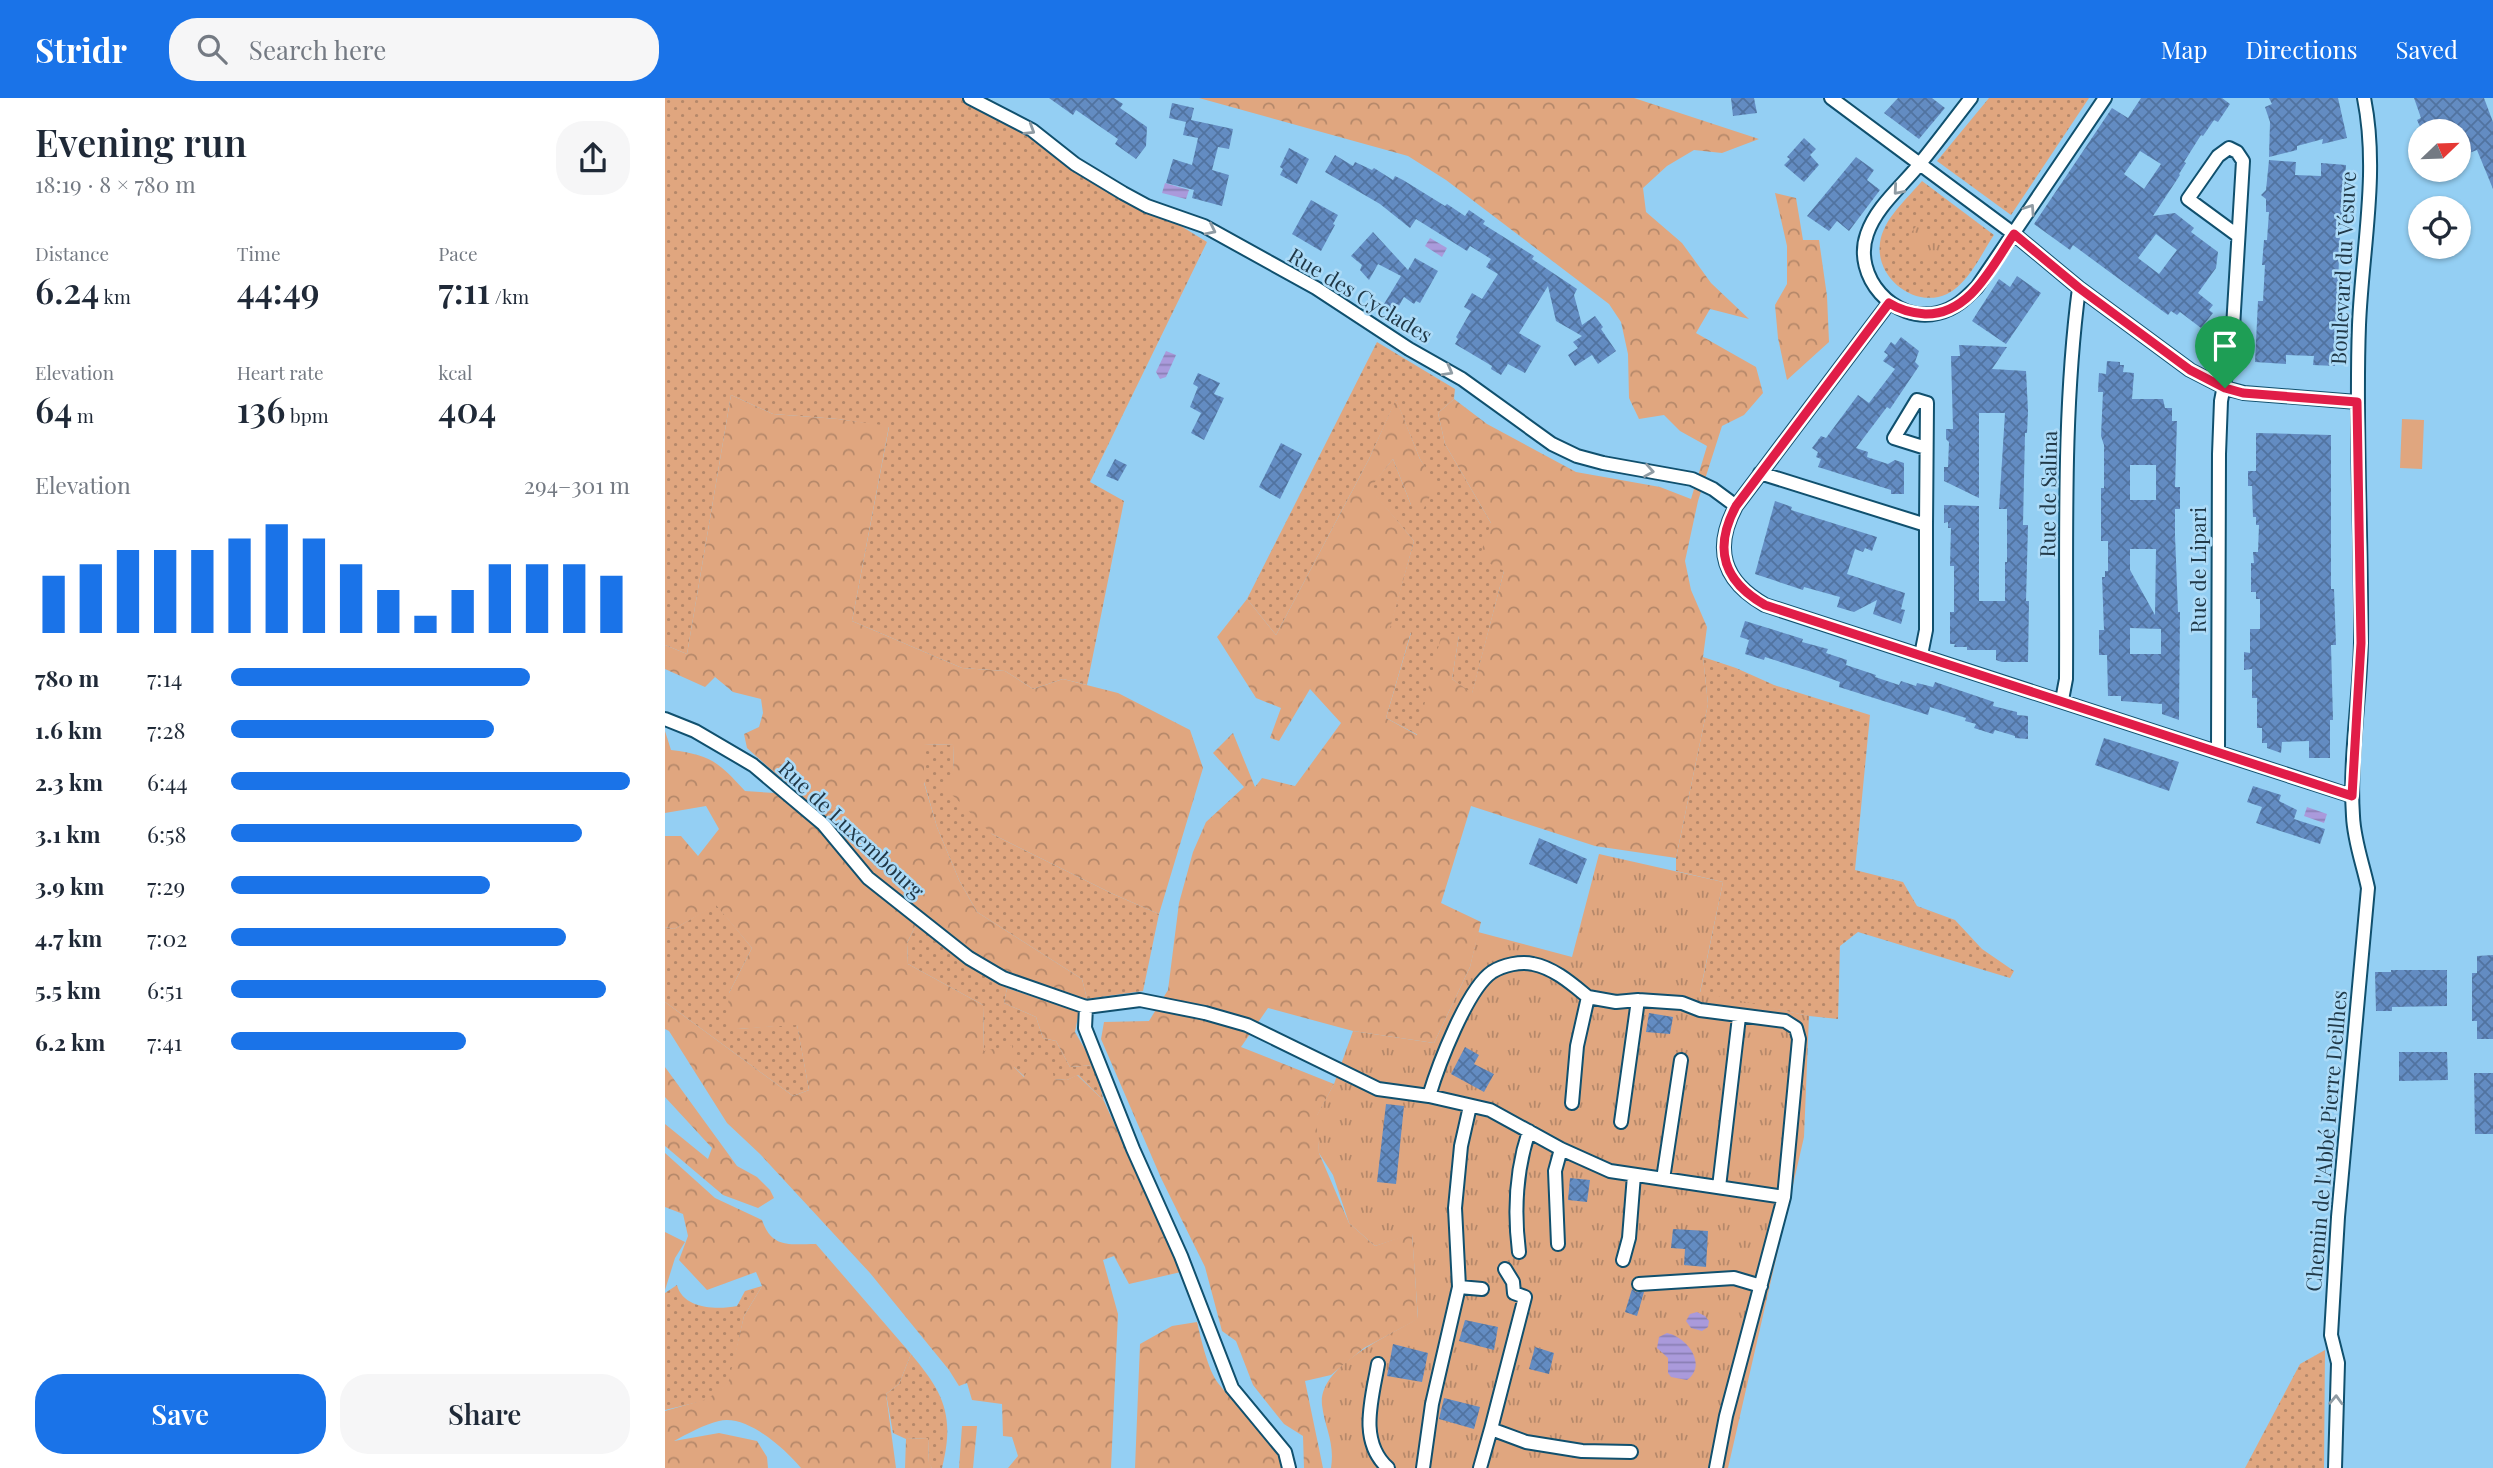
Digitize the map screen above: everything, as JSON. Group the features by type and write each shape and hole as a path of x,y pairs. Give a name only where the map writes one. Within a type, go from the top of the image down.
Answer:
{"street":[{"name":"Rue des Cyclades","path":"969,98 1032,130 1075,164 1123,193 1147,206 1204,226 1316,288 1409,349 1462,379 1552,444 1577,456 1603,463 1692,479 1713,489 1736,506"},
{"path":"1831,98 2014,234 2079,288 2190,370 2225,388 2243,393 2357,402"},
{"path":"1971,98 1878,213 1866,235 1864,260 1872,284 1889,303 1912,313 1930,314 1960,305 1977,287 2105,98"},
{"name":"Boulevard du Vésuve","path":"2353,818 2361,643 2357,402 2359,322 2370,173 2368,117 2364,98"},
{"name":"Rue de Lipari","path":"2218,752 2221,401 2232,344 2243,161 2237,152 2229,148 2218,156 2188,199 2237,235"},
{"name":"Rue de Salina","path":"2062,700 2066,679 2068,437 2073,330 2079,288"},
{"path":"1889,303 1760,473 1726,524 1723,543 1725,563 1734,581 1747,595 1765,605 2352,796"},
{"path":"1921,655 1926,630 1926,447"},
{"path":"1760,473 1926,525"},
{"name":"Rue de Luxembourg","path":"665,719 695,731 753,765 823,824 868,878 969,958 1003,978 1086,1007 1140,1000 1205,1013 1247,1025 1378,1089 1429,1096 1490,1110 1561,1149 1610,1171 1784,1197"},
{"name":"Chemin de l'Abbé Pierre Deilhes","path":"2335,1468 2338,1363 2331,1335 2368,888 2353,818"},
{"path":"1429,1096 1444,1053 1472,997 1490,973 1509,965 1532,963 1557,973 1588,997 1616,1002 1638,1000 1682,1003 1700,1010 1739,1017 1785,1021 1796,1028 1799,1040 1784,1197 1714,1465"},
{"path":"1572,1103 1577,1046 1588,997"},
{"path":"1621,1122 1638,1000"},
{"path":"1086,1007 1085,1028 1133,1149 1181,1256 1232,1388 1285,1452 1289,1468"},
{"path":"1719,1187 1739,1017"},
{"path":"1663,1179 1681,1060"},
{"path":"1423,1468 1432,1405 1459,1287 1455,1208 1461,1146 1471,1105"},
{"path":"1519,1252 1516,1229 1518,1184 1521,1156 1529,1131"},
{"path":"1559,1244 1555,1171 1561,1149"},
{"path":"1623,1260 1629,1238 1634,1175"},
{"path":"1480,1468 1525,1297 1514,1293 1513,1282 1505,1269"},
{"path":"1639,1284 1734,1278 1761,1286"},
{"path":"1459,1287 1482,1289"},
{"path":"1378,1364 1370,1408 1370,1437 1378,1459 1388,1468"},
{"path":"1491,1429 1526,1442 1582,1451 1631,1452"}],"green space":[{"path":"665,98 972,98 1207,242 1090,482 1124,501 1087,685 1063,679 1033,689 1005,671 962,668 852,621 889,427 838,419 773,414 731,395 687,654 665,645"},
{"path":"1199,98 1634,98 1759,139 1722,153 1694,150 1667,166 1643,188 1646,212 1682,243 1711,283 1749,319 1710,309 1696,333 1756,367 1763,393 1744,415 1722,426 1698,501 1685,561 1691,590 1707,627 1703,657 1708,704 1676,858 1595,846 1471,806 1441,903 1481,922 1470,967 1434,1043 1353,1031 1268,1008 1241,1047 1334,1084 1317,1116 1319,1153 1349,1223 1375,1246 1412,1233 1418,1319 1364,1348 1331,1375 1305,1381 1323,1468 1304,1468 1303,1436 1284,1424 1253,1385 1236,1341 1222,1331 1205,1267 1161,1178 1101,1039 1104,1022 1149,1021 1168,990 1179,903 1193,852 1206,822 1244,787 1213,753 1233,733 1255,787 1262,778 1295,786 1341,723 1310,689 1279,741 1270,738 1281,708 1256,698 1217,637 1247,599 1276,635 1369,459 1396,399 1420,459 1436,484 1422,512 1411,505 1393,459 1370,488 1414,541 1389,632 1411,632 1386,718 1417,735 1442,632 1459,635 1452,679 1472,693 1504,571 1479,558 1491,523 1445,444 1438,413 1454,399 1487,424 1576,472 1660,487 1691,499 1707,446 1680,431 1664,415 1639,419 1629,398 1628,354 1621,322 1609,304 1446,180 1408,156"},
{"path":"1989,98 2089,98 2011,215 1937,161"},
{"path":"1922,181 1994,235 1962,283 1947,294 1935,298 1910,294 1900,287 1884,268 1880,256 1880,243 1886,226"},
{"path":"1775,193 1796,198 1803,240 1819,240 1827,296 1829,342 1787,380 1778,338 1775,305 1787,284 1787,246"},
{"path":"1918,224 1946,248 1932,264 1905,240"},
{"path":"1377,342 1455,389 1454,399 1438,413 1445,444 1491,523 1504,571 1472,694 1452,679 1459,635 1418,735 1386,718 1411,633 1388,633 1414,541 1369,488 1393,459 1411,505 1435,485 1420,459 1396,400 1369,459 1276,635 1247,599"},
{"path":"731,395 773,414 889,426 852,621 962,668 1005,671 1033,689 1063,679 1118,693 1190,730 1203,768 1159,914 992,834 943,786 953,771 954,745 924,744 924,783 937,827 959,880 977,912 1082,979 1087,999 1029,982 968,953 870,872 824,817 747,748 744,734 759,727 763,713 761,699 733,692 715,677 705,687 665,669 665,645 687,654"},
{"path":"2402,419 2424,420 2422,469 2400,468"},
{"path":"1703,657 1774,685 1870,715 1855,870 1903,882 1917,906 1955,920 1982,949 2014,971 2010,978 1858,932 1840,946 1838,1019 1809,1016 1700,993 1723,882 1676,871 1676,858 1708,704"},
{"path":"665,731 671,750 714,762 745,791 775,793 818,825 864,881 916,925 907,943 908,964 983,1005 984,1051 1012,1045 1014,1067 1024,1077 1037,1054 1050,1057 1054,1079 1067,1080 1077,1075 1104,1101 1181,1272 1129,1284 1114,1256 1103,1260 1118,1314 1111,1468 1008,1468 1018,1456 1012,1437 1003,1436 1002,1404 972,1400 967,1383 959,1386 870,1273 760,1154 727,1123 669,1031 665,1029 665,1002 793,1096 809,1090 797,1025 738,1029 727,1019 729,993 752,948 716,905 674,929 665,927 665,836 681,836 698,856 719,829 706,806 665,813"},
{"path":"924,744 954,745 953,771 992,834 1159,914 1143,991 1087,999 1082,979 977,912 959,880 937,827 924,782"},
{"path":"1599,854 1723,882 1700,992 1809,1016 1804,1137 1728,1468 1331,1468 1331,1443 1322,1405 1324,1391 1331,1377 1358,1353 1418,1318 1412,1234 1375,1246 1349,1223 1333,1175 1319,1153 1316,1117 1334,1084 1353,1031 1434,1043 1470,967 1478,932 1572,957"},
{"path":"716,904 752,948 729,993 738,1029 797,1024 809,1090 793,1096 665,1002 665,927 674,929"},
{"path":"916,925 1007,988 1004,1003 1036,1017 1043,1038 1056,1041 1070,1067 1094,1065 1104,1101 1078,1075 1067,1080 1025,1077 1014,1067 984,1052 983,1005 908,964 907,943"},
{"path":"1007,988 1079,1012 1075,1032 1094,1065 1070,1067 1056,1041 1043,1038 1036,1017 1004,1003"},
{"path":"665,1067 737,1166 757,1177 774,1198 758,1208 723,1195 665,1146 665,1124 708,1159 712,1148 665,1097"},
{"path":"665,1153 715,1198 762,1220 771,1236 777,1240 790,1244 816,1244 911,1354 899,1384 886,1394 896,1468 801,1468 765,1435 730,1420 708,1424 674,1441 719,1433 757,1441 767,1457 768,1468 665,1468 665,1411 707,1399 728,1384 744,1316 762,1286 756,1272 707,1290 679,1260 688,1236 683,1214 665,1207"},
{"path":"665,1232 685,1242 675,1258 665,1290"},
{"path":"677,1285 680,1293 693,1303 720,1308 737,1306 745,1291 762,1286 744,1316 729,1384 707,1400 665,1410 665,1293"},
{"path":"1197,1322 1214,1377 1264,1432 1284,1468 1135,1468 1140,1344 1172,1326"},
{"path":"2325,1350 2324,1468 2245,1468 2300,1364"},
{"path":"911,1354 932,1381 944,1406 947,1434 942,1468 932,1468 929,1464 928,1438 906,1439 893,1433 886,1394 899,1384"},
{"path":"962,1426 977,1426 973,1468 959,1468"},
{"path":"928,1438 929,1463 932,1468 905,1468 906,1439"}],"shaded area":[{"path":"1165,183 1189,190 1186,199 1162,193"},
{"path":"1430,238 1447,248 1442,257 1425,246"},
{"path":"1166,351 1176,355 1166,377 1160,379 1156,372"},
{"path":"2307,807 2327,814 2324,823 2304,816"},
{"path":"1697,1312 1709,1321 1708,1327 1702,1331 1691,1328 1686,1321 1690,1314"},
{"path":"1667,1333 1682,1340 1692,1352 1696,1367 1687,1380 1671,1377 1668,1373 1668,1358 1657,1348 1659,1337"}],"building":[{"path":"1049,98 1114,98 1123,104 1120,108 1147,127 1146,146 1136,159 1115,144 1118,139 1076,110 1073,115"},
{"path":"1731,98 1754,98 1757,113 1733,116"},
{"path":"1898,98 1932,98 1945,108 1919,139 1884,113"},
{"path":"2141,98 2222,98 2230,104 2218,122 2214,120 2203,136 2201,135 2184,162 2186,163 2180,175 2153,216 2175,213 2194,228 2191,232 2218,252 2216,268 2198,293 2213,305 2209,310 2213,313 2201,328 2180,312 2177,315 2171,311 2168,315 2073,245 2070,250 2034,224 2112,108 2128,118","holes":["2140,151 2161,164 2144,189 2124,174","2156,234 2177,250 2159,274 2138,258"]},
{"path":"2269,98 2338,98 2347,138 2322,144 2323,139 2297,146 2297,150 2269,157 2270,122 2265,107 2272,104"},
{"path":"2414,98 2484,98 2493,122 2493,189 2477,150 2471,152 2471,119 2419,119 2421,118"},
{"path":"1172,103 1194,108 1191,120 1233,129 1229,149 1218,147 1212,170 1229,175 1222,206 1192,198 1194,190 1166,183 1173,159 1192,165 1198,138 1183,135 1186,122 1169,118"},
{"path":"1804,138 1816,149 1810,155 1819,165 1804,182 1784,165 1790,159 1787,157"},
{"path":"1289,148 1309,159 1297,184 1280,175 1283,169 1280,167"},
{"path":"1335,155 1353,166 1355,162 1372,170 1374,168 1393,180 1395,176 1465,216 1469,210 1485,221 1483,224 1534,256 1532,259 1577,289 1574,295 1582,325 1595,316 1616,351 1598,364 1592,355 1575,366 1568,355 1578,348 1573,342 1582,336 1556,321 1548,286 1519,333 1541,346 1525,373 1508,364 1501,375 1491,369 1492,366 1455,344 1458,339 1456,337 1471,311 1464,307 1472,293 1482,299 1498,274 1486,267 1491,259 1470,246 1467,251 1416,219 1410,228 1380,204 1325,172"},
{"path":"1856,157 1874,170 1867,180 1880,190 1849,231 1837,221 1829,231 1807,216"},
{"path":"2269,160 2296,162 2295,175 2321,176 2321,163 2346,165 2340,232 2335,366 2313,365 2314,356 2286,355 2286,364 2255,362 2258,301 2263,301 2265,265 2262,265 2269,212 2266,212 2266,199 2261,195 2266,190"},
{"path":"1311,200 1338,215 1321,251 1292,234"},
{"path":"1373,232 1408,270 1415,258 1438,271 1420,303 1416,301 1414,304 1404,297 1396,311 1384,304 1401,276 1378,264 1369,280 1360,270 1362,265 1351,256"},
{"path":"2017,276 2041,293 2006,344 1972,321 1999,279 2010,287"},
{"path":"1901,337 1919,351 1915,362 1919,366 1890,409 1887,407 1856,448 1868,452 1867,457 1888,464 1895,460 1904,463 1904,494 1891,494 1891,490 1818,467 1821,459 1816,457 1818,452 1812,448 1821,436 1826,438 1858,395 1869,403 1895,369 1883,361 1888,355 1884,352 1891,342 1895,345"},
{"path":"1959,345 2007,347 1992,369 2026,371 2028,411 2023,525 2028,525 2028,662 2002,662 1996,660 1996,650 1967,650 1967,647 1954,647 1955,644 1950,644 1950,612 1954,612 1954,566 1950,566 1951,528 1948,528 1948,522 1944,523 1944,505 1979,506 1979,601 2005,601 2007,562 2007,509 1999,509 2005,413 1979,413 1979,498 1944,481 1944,467 1948,467 1949,442 1946,439 1946,429 1953,429 1951,356 1960,356"},
{"path":"2107,361 2120,362 2120,365 2124,365 2123,372 2134,373 2132,399 2163,399 2165,408 2172,408 2172,421 2177,421 2175,487 2180,487 2180,509 2175,509 2175,535 2180,612 2179,720 2162,714 2162,704 2121,701 2121,696 2108,696 2107,655 2099,655 2099,630 2104,630 2102,577 2105,577 2105,571 2108,571 2108,541 2101,541 2101,488 2104,488 2104,445 2101,436 2103,392 2098,392 2099,373 2106,374","holes":["2130,465 2156,465 2156,500 2130,500","2130,549 2156,549 2155,615 2130,570","2130,628 2161,629 2161,654 2130,654"]},
{"path":"1198,373 1220,383 1214,394 1224,398 1204,440 1191,433 1201,413 1190,407 1198,387 1193,384"},
{"path":"2256,433 2331,435 2331,589 2334,589 2336,645 2331,645 2333,720 2330,720 2330,758 2309,758 2309,741 2282,742 2281,753 2267,748 2267,743 2262,743 2262,728 2257,728 2257,698 2252,698 2252,669 2244,670 2244,652 2250,653 2250,629 2260,629 2260,599 2256,599 2256,592 2251,592 2251,563 2254,563 2253,552 2258,552 2259,525 2256,525 2256,517 2253,517 2252,486 2248,486 2248,471 2256,471"},
{"path":"1281,443 1302,454 1280,499 1259,487"},
{"path":"1115,459 1127,465 1118,481 1106,476"},
{"path":"1775,501 1792,507 1791,510 1877,537 1872,551 1865,548 1863,552 1855,549 1847,574 1905,593 1901,609 1905,610 1901,624 1873,614 1877,600 1854,612 1837,607 1840,597 1804,587 1803,590 1755,574"},
{"path":"1745,621 1828,649 1826,653 1847,660 1846,665 1876,675 1875,677 1899,685 1901,681 1916,686 1917,683 1933,687 1935,682 1994,702 1993,706 2017,712 2017,715 2028,716 2028,739 2015,738 1995,730 1993,734 1974,728 1976,724 1965,721 1966,718 1930,707 1928,715 1839,687 1840,682 1815,673 1765,657 1764,660 1745,654 1749,640 1740,637"},
{"path":"2104,738 2179,762 2169,791 2095,765"},
{"path":"2253,786 2281,795 2279,801 2297,810 2294,819 2325,829 2320,844 2256,823 2262,807 2247,802"},
{"path":"1539,838 1587,859 1577,884 1529,864"},
{"path":"2493,955 2493,1039 2477,1039 2477,1021 2472,1021 2472,973 2477,973 2477,956"},
{"path":"2447,970 2447,1006 2392,1007 2392,1011 2376,1011 2375,972"},
{"path":"1649,1013 1673,1017 1670,1034 1646,1032"},
{"path":"1465,1047 1479,1055 1474,1064 1494,1074 1484,1092 1451,1074"},
{"path":"2399,1052 2447,1052 2448,1080 2399,1081"},
{"path":"2474,1073 2493,1073 2493,1134 2475,1134"},
{"path":"1386,1104 1404,1106 1396,1184 1377,1182"},
{"path":"1570,1178 1590,1180 1587,1202 1568,1200"},
{"path":"1673,1229 1708,1231 1706,1267 1684,1265 1685,1249 1671,1248"},
{"path":"1632,1289 1644,1292 1637,1316 1625,1312"},
{"path":"1465,1320 1498,1327 1494,1350 1459,1341"},
{"path":"1393,1344 1428,1353 1422,1382 1387,1376"},
{"path":"1535,1347 1554,1353 1549,1374 1529,1369"},
{"path":"1444,1398 1480,1407 1474,1429 1439,1419"}],"route":[{"path":"2014,234 2079,288 2190,370 2225,388 2243,393 2357,402 2361,643 2352,796 1765,605 1747,595 1734,581 1725,563 1723,543 1726,524 1736,506 1889,303 1912,313 1930,314 1960,305 1977,287 2014,234"}]}
